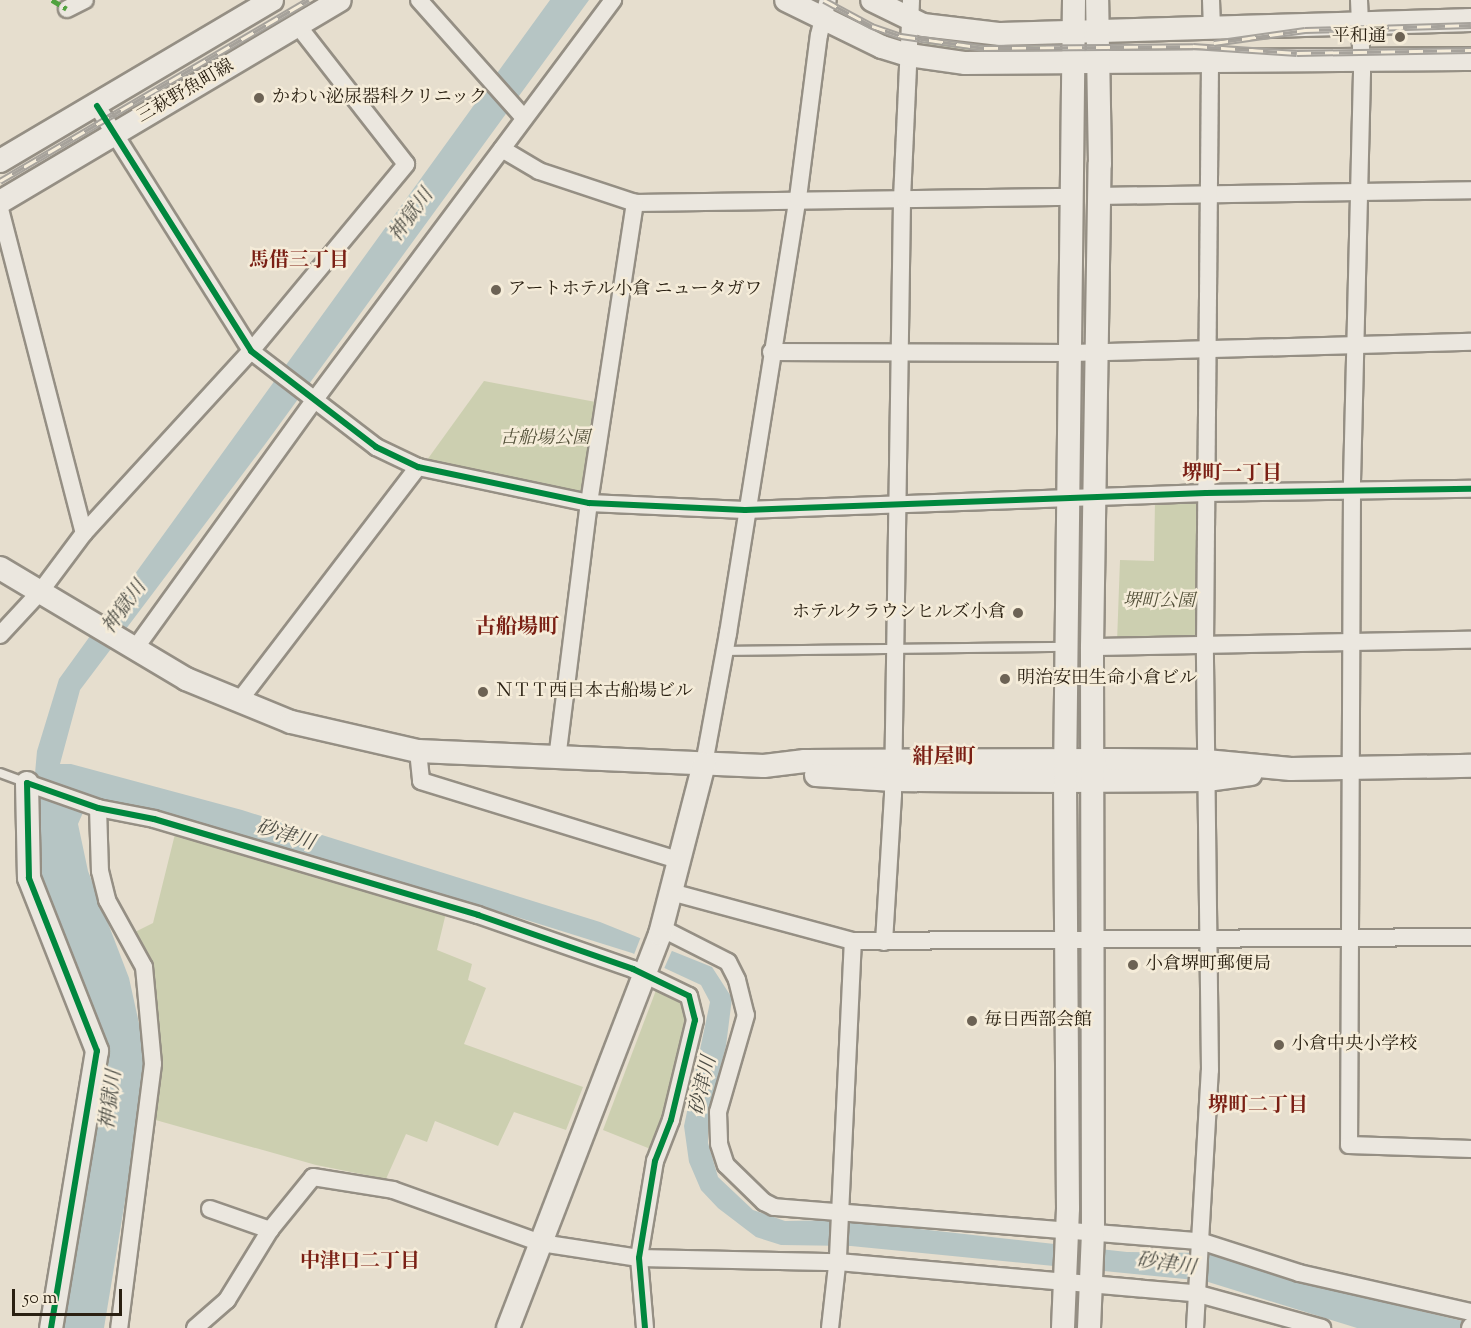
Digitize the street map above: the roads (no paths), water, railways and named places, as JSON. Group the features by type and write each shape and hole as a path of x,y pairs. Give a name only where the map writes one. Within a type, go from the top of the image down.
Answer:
{"street":[{"path":"67,9 85,0"},
{"name":"三萩野魚町線","path":"0,161 97,106 272,0"},
{"name":"三萩野魚町線","path":"0,202 340,0"},
{"path":"419,0 524,118"},
{"path":"128,647 613,0"},
{"path":"786,0 825,10 909,55 965,63 1099,65 1471,59"},
{"path":"872,0 911,10 969,32 1075,33 1471,20"},
{"path":"1063,1328 1067,1235 1065,770 1071,499 1074,0"},
{"path":"1089,1328 1093,1237 1091,941 1099,65 1097,0"},
{"path":"1211,0 1212,28"},
{"path":"1359,0 1362,62 1352,492 1349,1145 1471,1149"},
{"path":"508,1328 661,931 704,764 725,651 745,510 798,198 825,10"},
{"path":"884,942 893,771 895,506 902,200 911,10"},
{"path":"1,633 40,592 84,533 251,351 406,164 298,26"},
{"path":"1195,1328 1195,1293 1210,1070 1205,647 1207,197 1210,63"},
{"path":"97,106 251,351 313,402 376,447 418,466 589,503 745,510 1206,493 1471,489"},
{"path":"502,149 539,171 635,203 798,198 902,200 1074,196"},
{"path":"1098,196 1207,197 1471,190"},
{"path":"557,759 589,503 635,203"},
{"path":"0,209 84,533"},
{"path":"771,352 1095,353 1471,342"},
{"path":"239,701 418,466"},
{"path":"0,568 186,680 291,722 418,752 764,766 802,773 1471,766"},
{"path":"1092,646 1205,647 1471,640"},
{"path":"418,752 421,782 678,860"},
{"path":"51,1328 96,1051 29,878 27,783 98,808 154,819 478,915 646,970 688,996 696,1020 671,1120 655,1161 639,1258 645,1328"},
{"path":"98,808 100,871 107,900 144,967 153,1064 119,1328"},
{"path":"671,892 854,941 1471,937"},
{"path":"661,931 728,962 744,998 746,1015 718,1112 719,1143 726,1164 743,1185 774,1207 840,1210 1067,1235 1199,1246 1299,1273 1471,1312"},
{"path":"830,1328 838,1260 854,941"},
{"path":"195,1328 227,1300 270,1230 313,1177 393,1191 541,1243 639,1258 838,1260 1066,1277 1195,1293 1322,1328"},
{"path":"210,1209 270,1230"}],"lane":[{"path":"725,651 1067,647"},
{"path":"0,773 27,783"}],"water":[{"path":"550,0 589,0 266,443 80,690 60,764 71,764 242,810 600,922 712,967 732,998 726,1046 708,1114 708,1143 718,1177 753,1210 785,1221 839,1220 1127,1252 1208,1253 1307,1284 1471,1323 1471,1328 1357,1328 1205,1281 851,1246 781,1245 756,1237 718,1208 701,1190 689,1162 684,1126 710,1002 701,985 632,953 504,913 348,868 88,801 78,824 88,871 129,978 142,1037 145,1080 104,1328 53,1328 102,1061 39,872 30,830 37,751 59,679"}],"railway":[{"path":"0,181 309,0"},
{"path":"824,0 872,26 901,36 984,48 1193,46 1297,53 1471,50"},
{"path":"1214,43 1305,30 1471,25"}],"place":[{"name":"平和通","path":"1400,37"},
{"name":"かわい泌尿器科クリニック","path":"259,98"},
{"name":"アートホテル小倉 ニュータガワ","path":"496,290"},
{"name":"ホテルクラウンヒルズ小倉","path":"1018,613"},
{"name":"明治安田生命小倉ビル","path":"1005,679"},
{"name":"ＮＴＴ西日本古船場ビル","path":"483,692"},
{"name":"小倉堺町郵便局","path":"1133,965"},
{"name":"毎日西部会館","path":"972,1021"},
{"name":"小倉中央小学校","path":"1279,1045"}],"district":[{"name":"馬借三丁目","path":"299,261"},
{"name":"堺町一丁目","path":"1232,474"},
{"name":"古船場町","path":"517,628"},
{"name":"紺屋町","path":"944,758"},
{"name":"堺町二丁目","path":"1258,1106"},
{"name":"中津口二丁目","path":"360,1262"}],"water label":[{"name":"神獄川","path":"412,216"},
{"name":"神獄川","path":"125,608"},
{"name":"砂津川","path":"285,836"},
{"name":"砂津川","path":"704,1086"},
{"name":"神獄川","path":"112,1100"},
{"name":"砂津川","path":"1166,1265"}],"park label":[{"name":"古船場公園","path":"545,439"},
{"name":"堺町公園","path":"1159,602"}]}
